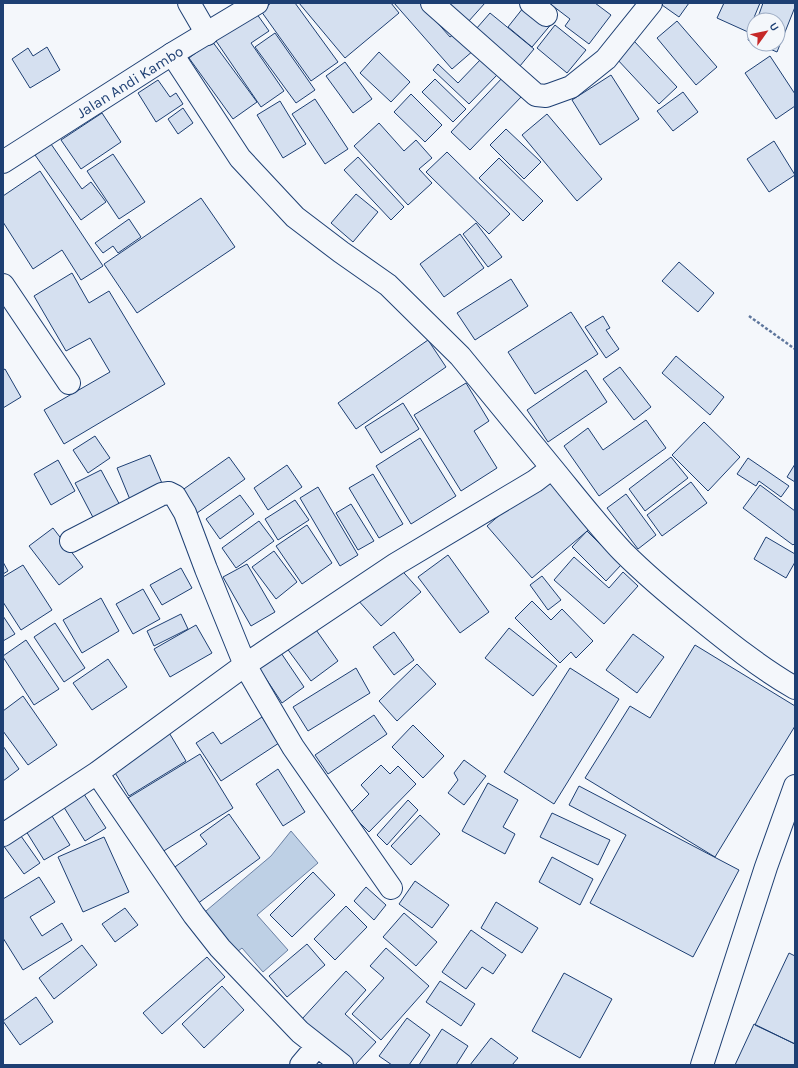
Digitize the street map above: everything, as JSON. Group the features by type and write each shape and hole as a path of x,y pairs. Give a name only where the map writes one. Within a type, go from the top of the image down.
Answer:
{"street":[{"path":"189,3 207,34"},
{"name":"Jalan Andi Kambo","path":"3,162 172,54 257,3"},
{"path":"432,3 536,95 546,96 571,87 606,59 651,3"},
{"path":"172,54 240,158 295,217 388,285 454,351 623,552 646,574 730,644 771,674 795,688"},
{"path":"3,285 69,383"},
{"path":"3,835 97,773 245,665 396,564 535,480 552,468"},
{"path":"71,541 162,494 169,493 175,496 185,513 245,665 293,747 391,888"},
{"path":"97,773 194,915 220,948 300,1032 342,1065"},
{"path":"702,1065 766,867 795,786"},
{"path":"301,1065 317,1046"}],"path":[{"path":"749,316 795,349"}],"water":[{"path":"291,831 318,863 257,915 288,950 263,972 242,948 233,955 200,916 271,856"}],"building":[{"path":"271,3 295,3 338,62 311,81 261,11"},
{"path":"299,3 391,3 399,13 345,58"},
{"path":"394,3 420,3 450,37 458,31 474,50 452,69"},
{"path":"447,3 485,3 468,22"},
{"path":"527,3 553,22 532,47 508,27"},
{"path":"549,3 595,3 611,15 589,44 565,26 570,19"},
{"path":"664,3 689,3 679,17 662,5"},
{"path":"724,3 760,3 756,12 746,12 746,31 717,18"},
{"path":"763,3 795,3 795,7 786,30 786,12 760,12"},
{"path":"254,10 269,31 251,43 284,91 261,107 214,38"},
{"path":"490,13 534,49 515,72 470,36"},
{"path":"677,21 717,67 696,85 657,38"},
{"path":"555,25 586,50 567,73 537,48"},
{"path":"275,33 315,90 296,103 255,47"},
{"path":"212,41 257,102 233,119 189,58"},
{"path":"634,41 677,87 659,104 616,58"},
{"path":"47,47 60,70 30,88 12,59 28,48 33,56"},
{"path":"379,52 410,82 391,102 360,73"},
{"path":"770,56 795,94 795,106 776,119 745,73"},
{"path":"481,59 497,75 469,104 433,70 438,64 458,83"},
{"path":"345,62 372,99 353,113 326,76"},
{"path":"611,75 639,119 600,145 572,100"},
{"path":"504,76 523,95 470,150 451,132"},
{"path":"435,79 466,109 453,122 422,92"},
{"path":"158,80 170,97 176,93 183,104 156,122 138,93"},
{"path":"683,92 698,112 673,131 657,111"},
{"path":"411,94 442,125 425,142 394,112"},
{"path":"315,99 348,149 325,164 292,114"},
{"path":"280,101 306,144 283,158 257,115"},
{"path":"183,108 193,123 178,134 168,119"},
{"path":"102,113 121,142 81,169 61,140"},
{"path":"547,114 602,179 577,201 522,135"},
{"path":"379,123 404,151 416,140 432,158 419,169 432,183 408,205 354,146"},
{"path":"506,129 541,162 524,179 490,145"},
{"path":"774,141 795,175 769,192 747,159"},
{"path":"51,144 82,189 91,182 106,202 81,220 35,155"},
{"path":"447,152 510,214 489,234 426,172"},
{"path":"113,154 145,202 119,219 87,171"},
{"path":"358,157 404,207 391,220 344,170"},
{"path":"499,158 543,201 523,221 479,178"},
{"path":"40,171 103,266 81,280 62,250 33,269 3,222 3,196"},
{"path":"356,194 378,212 353,242 331,223"},
{"path":"201,198 235,247 137,313 104,264"},
{"path":"129,219 141,237 118,253 113,246 103,253 95,243"},
{"path":"476,223 502,257 488,267 463,234"},
{"path":"460,234 484,268 444,297 420,264"},
{"path":"679,262 714,293 698,312 662,281"},
{"path":"72,273 89,303 109,291 165,384 64,444 44,410 110,372 90,338 66,351 34,296"},
{"path":"511,279 528,306 475,340 457,313"},
{"path":"571,312 598,354 535,394 508,352"},
{"path":"603,316 610,328 606,330 619,349 606,358 585,327"},
{"path":"428,340 446,367 356,429 338,403"},
{"path":"676,356 724,397 710,415 662,373"},
{"path":"620,367 651,407 634,420 603,379"},
{"path":"5,369 21,397 3,408 3,370"},
{"path":"586,370 607,402 548,442 527,410"},
{"path":"466,383 489,421 474,431 497,468 461,491 414,415"},
{"path":"403,403 419,429 381,453 365,427"},
{"path":"646,420 666,448 599,496 564,446 588,428 603,450"},
{"path":"704,422 740,457 708,491 672,455"},
{"path":"95,436 110,458 88,473 73,450"},
{"path":"420,438 456,496 411,524 376,466"},
{"path":"150,455 164,488 131,502 117,468"},
{"path":"229,457 245,479 197,513 181,491"},
{"path":"671,457 688,478 645,511 629,489"},
{"path":"748,458 789,486 781,497 759,481 756,486 737,474"},
{"path":"58,460 75,491 51,505 34,474"},
{"path":"795,464 795,482 787,477"},
{"path":"287,465 302,487 268,510 254,488"},
{"path":"101,470 123,511 97,525 75,483"},
{"path":"548,473 593,526 532,578 487,526"},
{"path":"373,474 403,524 379,538 349,488"},
{"path":"691,482 707,503 662,536 647,515"},
{"path":"760,485 795,511 795,543 793,545 743,508"},
{"path":"318,487 358,555 340,566 300,498"},
{"path":"626,494 656,535 638,549 607,508"},
{"path":"240,495 254,514 220,539 206,519"},
{"path":"295,500 309,520 278,540 265,519"},
{"path":"351,504 374,541 358,550 336,513"},
{"path":"259,521 274,541 236,568 222,548"},
{"path":"307,525 332,563 302,584 276,546"},
{"path":"53,528 83,567 59,585 29,546"},
{"path":"587,531 621,565 606,581 572,547"},
{"path":"766,537 795,554 795,562 786,578 754,559"},
{"path":"274,551 297,582 276,599 252,567"},
{"path":"448,555 489,612 460,633 418,577"},
{"path":"574,557 609,588 623,572 638,586 604,624 554,580"},
{"path":"3,562 8,571 3,574"},
{"path":"247,564 275,612 251,626 223,577"},
{"path":"23,565 52,610 21,630 3,602 3,577"},
{"path":"397,565 421,592 381,626 357,599"},
{"path":"181,568 192,588 162,605 150,585"},
{"path":"542,576 561,600 548,610 530,585"},
{"path":"143,589 160,619 133,634 116,604"},
{"path":"101,598 119,631 82,653 63,620"},
{"path":"532,601 551,620 562,609 593,641 576,658 571,652 560,663 515,618"},
{"path":"181,614 188,629 154,646 147,631"},
{"path":"3,616 15,634 3,641"},
{"path":"55,623 85,668 64,682 34,637"},
{"path":"196,625 212,653 170,677 154,649"},
{"path":"314,627 338,661 311,681 286,647"},
{"path":"509,628 557,666 533,696 485,658"},
{"path":"394,632 414,660 394,675 373,647"},
{"path":"633,634 664,657 637,693 606,670"},
{"path":"26,640 59,689 34,705 3,657"},
{"path":"695,645 795,706 795,726 715,857 585,778 630,706 650,718"},
{"path":"277,647 304,687 282,703 255,662"},
{"path":"108,659 127,687 92,710 73,683"},
{"path":"417,664 436,684 397,721 379,701"},
{"path":"356,668 370,693 308,731 293,707"},
{"path":"570,668 619,699 554,804 504,772"},
{"path":"23,696 57,745 28,765 3,731 3,711"},
{"path":"374,715 387,734 328,774 315,755"},
{"path":"262,717 279,743 221,781 196,743 213,732 221,744"},
{"path":"413,725 444,756 423,778 392,747"},
{"path":"168,731 186,761 129,796 111,766"},
{"path":"3,746 19,769 3,781"},
{"path":"200,754 233,808 162,852 128,798"},
{"path":"464,760 486,776 464,805 448,793 458,780 454,773"},
{"path":"381,765 390,774 398,766 416,784 369,832 350,813 369,794 361,785"},
{"path":"278,769 305,812 283,826 256,784"},
{"path":"488,783 518,800 503,827 515,834 505,854 462,831"},
{"path":"579,786 739,870 693,957 590,903 626,835 569,805"},
{"path":"80,788 106,828 85,841 60,801"},
{"path":"408,800 418,810 387,845 377,835"},
{"path":"47,808 70,845 44,860 21,823"},
{"path":"552,813 610,840 598,865 540,837"},
{"path":"229,814 260,858 197,904 172,869 207,844 200,835"},
{"path":"420,815 440,834 411,865 391,846"},
{"path":"16,829 40,863 24,874 3,845"},
{"path":"104,837 129,892 83,912 58,857"},
{"path":"552,857 593,879 580,905 539,882"},
{"path":"313,872 335,895 292,937 270,915"},
{"path":"39,877 55,902 30,917 42,936 62,923 72,940 23,970 3,938 3,899"},
{"path":"415,881 449,905 432,928 399,904"},
{"path":"366,887 386,905 374,920 354,901"},
{"path":"496,902 538,928 522,953 481,928"},
{"path":"346,906 367,927 335,960 314,939"},
{"path":"125,908 138,925 115,942 102,924"},
{"path":"404,913 437,942 416,966 383,937"},
{"path":"471,930 506,955 493,974 482,967 466,989 442,972"},
{"path":"307,944 325,965 287,997 269,976"},
{"path":"82,945 97,965 54,999 39,978"},
{"path":"386,948 429,986 381,1040 352,1014 384,978 370,966"},
{"path":"789,953 795,956 795,1044 755,1025"},
{"path":"207,957 225,977 162,1034 143,1013"},
{"path":"346,971 366,990 345,1014 376,1042 355,1065 353,1065 302,1019"},
{"path":"564,973 612,999 580,1058 532,1031"},
{"path":"440,981 475,1004 461,1026 426,1002"},
{"path":"222,986 244,1010 204,1048 182,1024"},
{"path":"36,997 53,1022 20,1045 3,1021"},
{"path":"407,1018 430,1035 409,1065 392,1065 379,1056"},
{"path":"754,1024 795,1044 795,1065 735,1065"},
{"path":"442,1029 468,1046 456,1065 419,1065"},
{"path":"491,1038 518,1058 512,1065 470,1065"}]}
